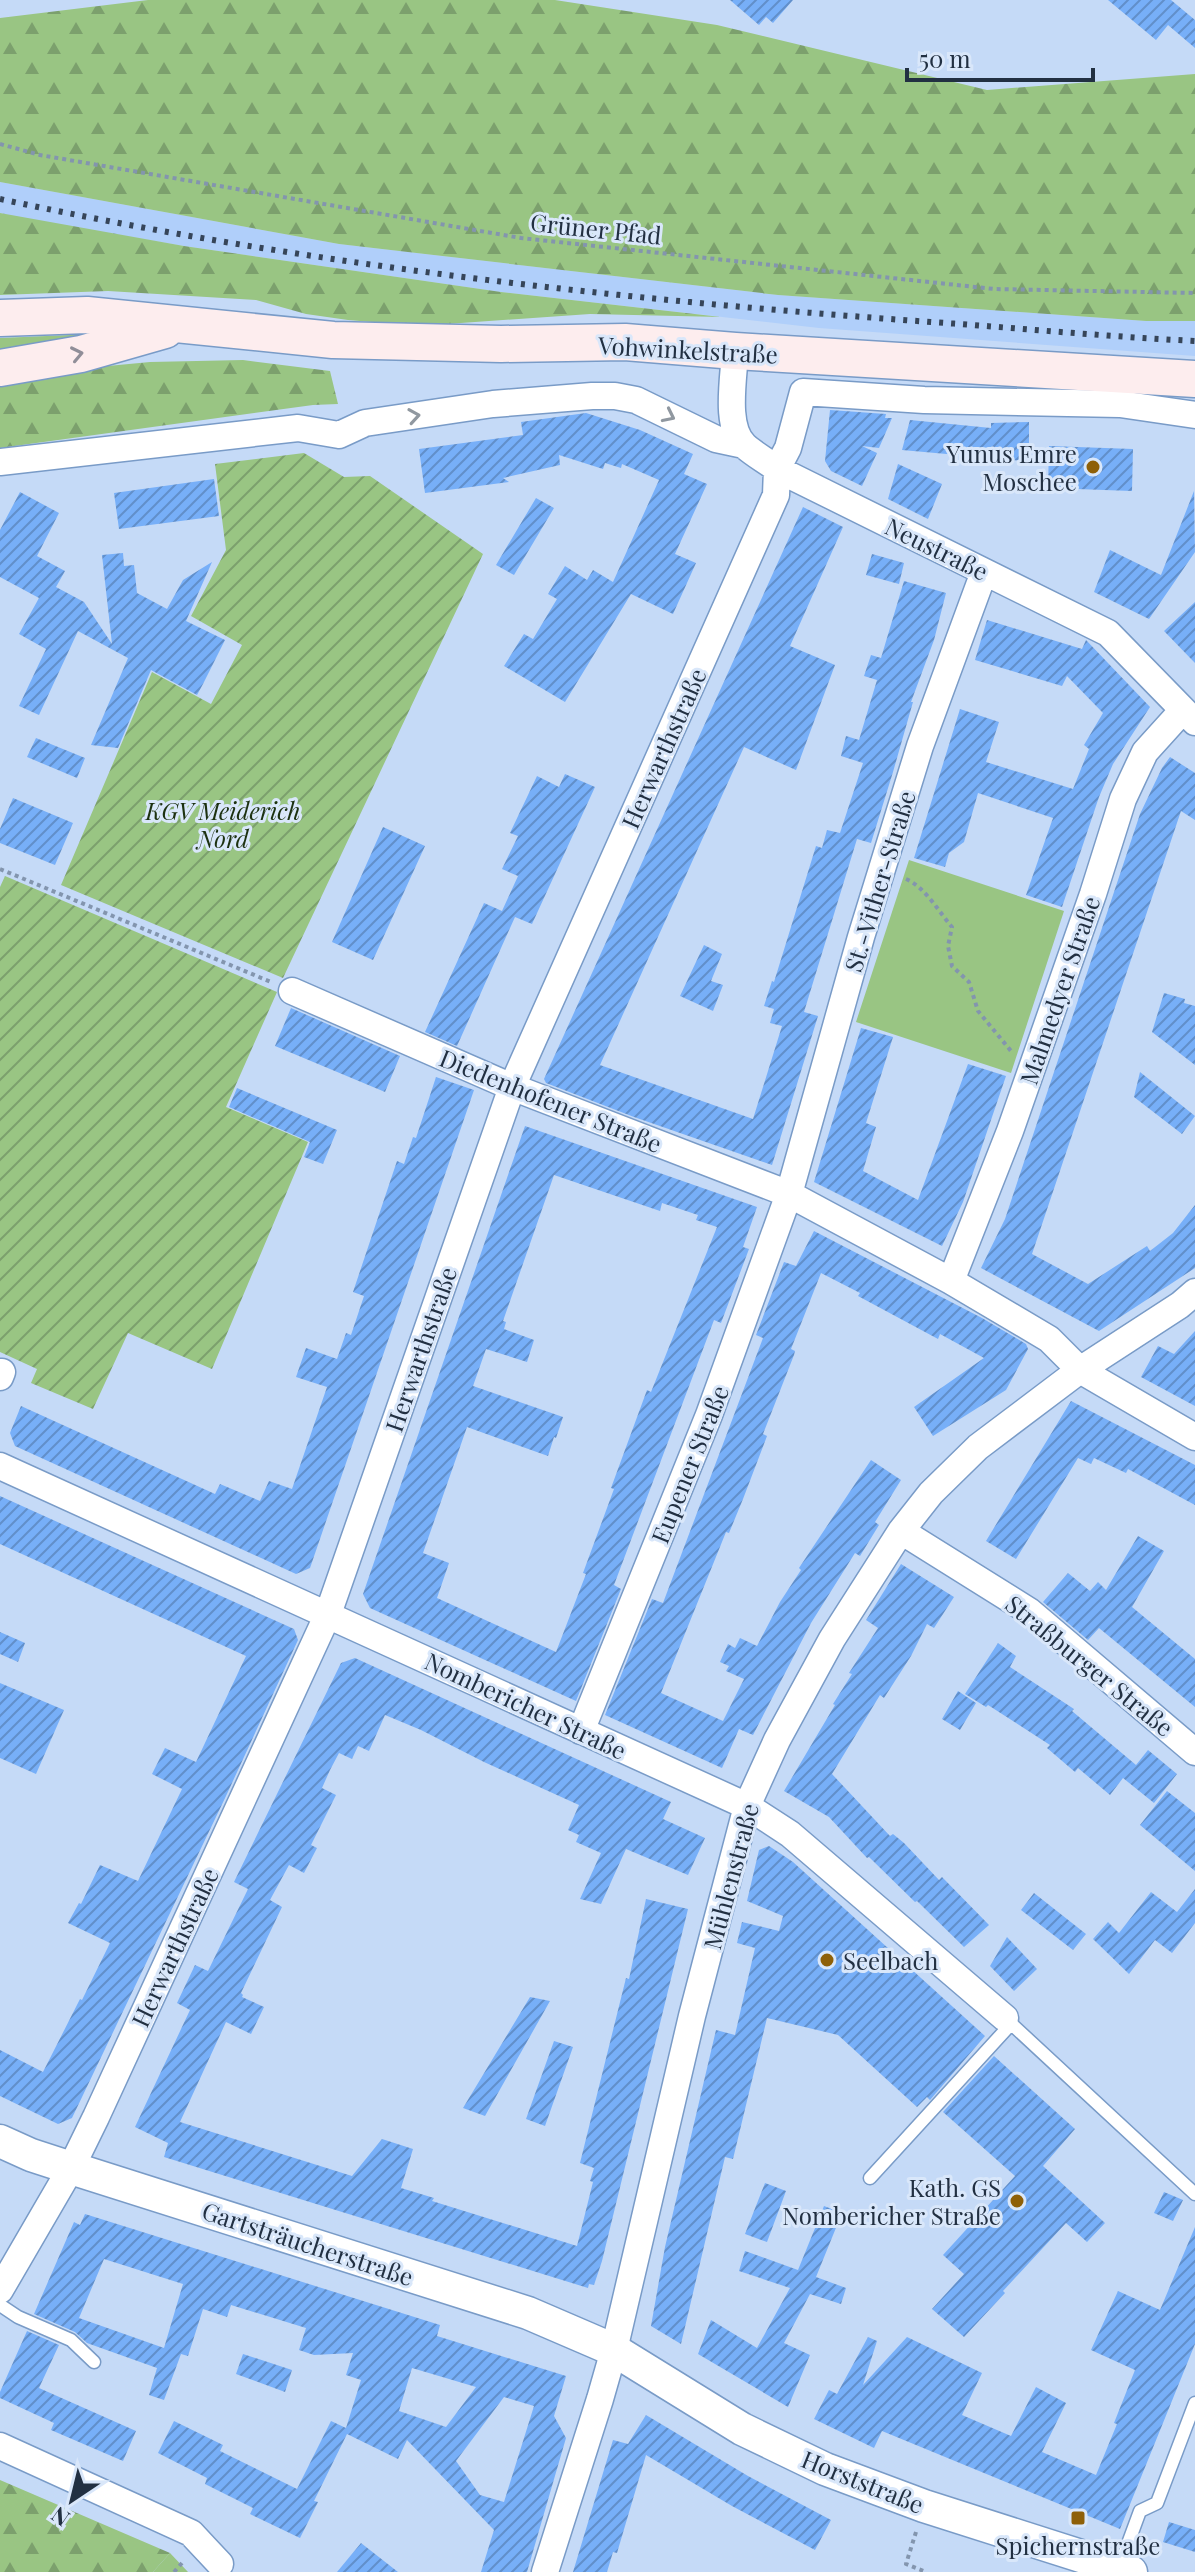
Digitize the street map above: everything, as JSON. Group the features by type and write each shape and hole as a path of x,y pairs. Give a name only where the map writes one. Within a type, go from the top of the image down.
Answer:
{"main road":[{"name":"Vohwinkelstraße","path":"0,318 87,315 333,340 501,344 625,342 1195,379"},
{"name":"Vohwinkelstraße","path":"0,368 81,354 182,325"}],"street":[{"path":"735,351 732,417 734,430 744,445"},
{"name":"Herwarthstraße","path":"0,2290 71,2168 328,1614 512,1087 776,495 777,469 788,448 803,392 924,400 1120,404 1195,415"},
{"path":"0,462 298,428 339,435 365,423 493,404 592,396 636,400 716,439 744,445"},
{"name":"Neustraße","path":"744,445 777,469 1108,633 1189,716"},
{"name":"St.-Vither-Straße","path":"789,1194 920,746 984,572"},
{"name":"Malmedyer Straße","path":"951,1281 1010,1131 1123,799 1145,752 1189,716"},
{"name":"Diedenhofener Straße","path":"292,991 512,1087 789,1194 951,1281 1049,1339 1080,1370 1195,1437"},
{"name":"Eupener Straße","path":"581,1731 709,1415 789,1194"},
{"name":"Mühlenstraße","path":"545,2572 614,2350 692,2016 747,1806 777,1740 832,1639 901,1531 931,1493 978,1447 1080,1370 1195,1292"},
{"name":"Nombericher Straße","path":"0,1466 747,1806 790,1834 1008,2021"},
{"name":"Straßburger Straße","path":"901,1531 1029,1611 1195,1752"},
{"name":"Gartsträucherstraße","path":"0,2141 71,2168 528,2313 614,2350"},
{"name":"Horststraße","path":"614,2350 742,2429 825,2469 924,2506 1125,2570"},
{"path":"0,2446 191,2533 220,2564"}],"lane":[{"path":"870,2178 1008,2021 1195,2194"},
{"path":"0,2305 18,2317 71,2340 94,2362"},
{"path":"1125,2570 1140,2511 1157,2503 1195,2403"}],"path":[{"name":"Grüner Pfad","path":"0,144 40,155 521,238 994,289 1195,293"},
{"path":"0,869 292,991"},
{"path":"881,871 911,881 952,927 948,946 952,966 969,982 978,1011 1016,1058 1031,1070"},
{"path":"924,2506 906,2564 926,2572"}],"shaded area":[{"path":"0,182 339,244 778,295 1146,321 1195,321 1195,356 819,328 501,292 184,246 0,213"}],"green space":[{"path":"148,0 555,0 717,25 987,90 1195,74 1195,321 1146,321 778,295 339,244 0,182 0,18"},
{"path":"0,213 184,246 501,292 721,317 590,314 419,326 306,314 256,300 108,291 0,295"},
{"path":"79,335 81,338 0,357 0,338"},
{"path":"243,360 330,371 338,404 0,448 0,383 76,369 150,362"},
{"name":"KGV Meiderich Nord","path":"304,453 344,477 370,476 483,554 283,978 61,885 152,672 211,704 242,645 191,616 226,550 215,464"},
{"path":"909,860 1064,911 1011,1073 856,1022"},
{"path":"5,876 277,992 226,1107 308,1142 212,1369 128,1333 93,1409 31,1383 37,1369 0,1352 0,887"},
{"path":"0,2480 170,2553 153,2572 0,2572"},
{"path":"170,2553 188,2572 153,2572"}],"building":[{"path":"730,0 793,0 773,23 766,17 759,25"},
{"path":"1108,0 1171,0 1195,20 1195,48 1168,25 1156,40"},
{"path":"830,410 886,414 885,418 892,418 879,448 862,446 877,453 862,486 831,471 825,461"},
{"path":"586,413 640,430 693,454 684,474 707,484 675,554 696,563 673,614 631,594 565,702 504,666 524,634 533,639 557,599 548,594 565,566 587,580 593,570 613,582 659,480 622,464 621,468 605,463 603,469 559,455 560,465 503,478 509,482 425,493 419,449 523,435 521,422"},
{"path":"910,420 991,428 991,423 1029,422 1029,460 991,461 991,458 902,450"},
{"name":"Yunus Emre Moschee","path":"1049,446 1133,449 1132,491 1048,488"},
{"path":"898,464 942,484 928,519 888,499"},
{"path":"214,479 219,516 119,529 114,493"},
{"path":"1194,491 1195,552 1149,619 1094,592 1110,550 1161,575"},
{"path":"20,492 59,513 37,556 65,571 56,587 84,602 112,644 102,555 123,553 124,566 134,565 137,593 167,609 183,580 212,562 186,621 225,640 203,684 197,695 151,670 118,748 91,745 128,658 78,631 39,715 19,706 46,649 19,634 39,598 0,577 0,530"},
{"path":"536,498 554,508 514,575 496,565"},
{"path":"803,507 843,527 790,646 835,665 796,770 744,747 600,1065 753,1119 782,1026 770,1023 774,1009 764,1006 816,846 822,848 827,830 840,833 863,763 841,756 846,736 859,740 877,680 864,676 871,655 881,658 904,581 946,593 871,843 857,839 804,1012 818,1016 772,1165 634,1117 546,1083 544,1079"},
{"path":"872,554 904,563 899,584 866,575"},
{"path":"1195,602 1195,663 1164,631"},
{"path":"987,620 1082,649 1086,640 1150,707 1113,764 1062,907 1026,895 1053,818 978,793 964,842 949,853 945,867 914,858 960,709 999,722 986,762 1073,789 1089,749 1084,745 1103,713 1067,676 1062,686 975,660"},
{"path":"36,738 85,758 77,778 27,757"},
{"path":"1170,757 1195,773 1195,820 1181,811 1032,1254 1088,1284 1147,1246 1150,1251 1173,1233 1195,1205 1195,1268 1099,1331 981,1268 1005,1219 1140,814"},
{"path":"565,774 595,787 532,924 515,917 457,1046 425,1032 484,903 502,911 518,876 502,869 518,836 510,833 537,776 559,787"},
{"path":"13,798 73,823 55,865 0,843 0,829"},
{"path":"383,827 425,846 373,960 332,942"},
{"path":"704,945 722,954 711,981 723,985 713,1011 680,996"},
{"path":"1164,993 1185,999 1184,1003 1195,1006 1195,1065 1152,1032"},
{"path":"291,1008 400,1056 385,1092 275,1046"},
{"path":"861,1028 893,1037 866,1123 876,1127 863,1171 918,1200 968,1064 1006,1076 963,1202 942,1246 814,1182"},
{"path":"1140,1072 1195,1116 1182,1134 1134,1097"},
{"path":"436,1077 474,1090 310,1568 296,1574 15,1446 10,1433 21,1406 215,1494 220,1484 260,1501 269,1481 292,1489 327,1387 296,1377 306,1348 337,1359 346,1333 351,1335 364,1296 353,1292 397,1161 404,1164"},
{"path":"237,1088 337,1130 323,1164 304,1157 310,1142 229,1107"},
{"path":"525,1126 757,1207 743,1247 749,1249 721,1323 714,1320 614,1585 621,1589 576,1701 370,1608 363,1594","holes":["554,1175 660,1211 662,1203 698,1215 696,1220 717,1227 651,1392 647,1390 611,1488 614,1489 583,1573 586,1574 556,1652 437,1598 449,1563 423,1553 467,1427 548,1456 556,1438 563,1417 473,1386 486,1349 527,1362 534,1340 504,1329 506,1322 503,1321"]},
{"path":"814,1231 982,1318 1026,1344 1028,1349 1006,1390 933,1436 914,1407 984,1358 940,1334 938,1339 821,1273 791,1349 795,1351 794,1355 763,1434 767,1436 743,1499 729,1533 726,1532 661,1693 723,1721 744,1679 726,1671 729,1666 720,1662 728,1644 735,1648 740,1638 757,1646 801,1570 799,1568 871,1460 901,1480 875,1522 879,1525 860,1556 855,1553 811,1623 753,1735 739,1729 722,1768 605,1715 652,1599 663,1603 763,1338 756,1335 784,1262 796,1266"},
{"path":"1195,1331 1195,1406 1141,1377 1158,1346 1174,1354"},
{"path":"1071,1401 1195,1465 1195,1505 1128,1469 1126,1473 1094,1458 1091,1464 1078,1458 1016,1559 986,1541"},
{"path":"0,1496 294,1629 298,1640 72,2118 58,2124 0,2096 0,2050 43,2072 110,1943 68,1923 100,1865 138,1881 182,1789 152,1774 165,1748 196,1762 246,1656 0,1544"},
{"path":"1138,1536 1164,1551 1132,1607 1195,1659 1195,1707 1099,1628 1088,1640 1043,1602 1068,1573 1090,1591 1098,1582 1106,1590"},
{"path":"901,1564 954,1597 934,1628 927,1624 911,1656 884,1698 880,1695 832,1774 890,1836 893,1834 904,1843 939,1880 942,1877 989,1925 964,1947 867,1858 829,1817 784,1791 835,1705 852,1674 849,1673 878,1628 866,1620"},
{"path":"0,1632 25,1643 18,1662 0,1654"},
{"path":"998,1643 1016,1656 1010,1667 1074,1709 1072,1711 1136,1765 1148,1750 1177,1774 1154,1803 1123,1778 1110,1795 1078,1768 1075,1772 1047,1748 1050,1745 988,1705 986,1707 965,1694"},
{"path":"355,1658 671,1802 663,1819 705,1838 688,1875 626,1849 601,1904 580,1899 601,1853 576,1842 579,1835 568,1830 579,1805 385,1715 369,1751 358,1746 352,1759 339,1753 330,1770 322,1788 336,1795 311,1845 317,1848 304,1873 289,1865 270,1900 282,1907 241,1993 242,1997 264,2007 251,2034 226,2022 180,2122 352,2176 382,2139 413,2149 401,2188 434,2198 432,2201 577,2246 594,2168 580,2163 626,1978 629,1979 646,1899 688,1909 602,2261 594,2285 589,2284 588,2288 164,2157 168,2143 135,2127 190,2010 177,2003 195,1965 208,1971 248,1889 234,1882 341,1663"},
{"path":"0,1683 64,1710 36,1774 0,1758"},
{"path":"958,1691 976,1703 960,1730 942,1719"},
{"path":"1167,1791 1195,1813 1195,1871 1140,1825"},
{"path":"769,1846 793,1862 985,2036 930,2100 927,2097 917,2107 838,2035 767,2018 733,2159 725,2157 681,2344 651,2326 665,2247 716,2030 735,2035 755,1948 737,1943 742,1922 779,1931 783,1916 747,1901 759,1850"},
{"path":"1195,1889 1195,1923 1172,1953 1155,1940 1129,1974 1093,1939 1108,1922 1119,1933 1151,1892 1177,1912"},
{"path":"1034,1893 1086,1934 1073,1950 1021,1910"},
{"path":"1007,1937 1037,1969 1014,1991 990,1966"},
{"path":"530,1997 550,2001 485,2116 463,2108"},
{"path":"554,2041 573,2047 545,2126 526,2119"},
{"name":"Kath. GS Nombericher Straße","path":"994,2056 1075,2129 1043,2166 1105,2223 1087,2242 1066,2223 964,2337 932,2309 964,2274 943,2255 1015,2176 943,2112"},
{"path":"765,2183 786,2191 767,2242 745,2234"},
{"path":"1164,2192 1183,2200 1173,2221 1154,2213"},
{"path":"824,2206 842,2213 816,2277 846,2288 841,2304 810,2294 784,2343 810,2355 788,2407 698,2354 711,2320 757,2348 790,2288 739,2271 745,2251 798,2270"},
{"path":"85,2214 440,2325 437,2336 566,2376 554,2416 566,2438 527,2572 481,2572 494,2530 407,2440 398,2459 347,2434 314,2501 318,2502 300,2538 250,2514 253,2508 205,2484 207,2478 158,2453 174,2421 223,2445 220,2451 297,2489 331,2421 346,2428 361,2380 346,2375 353,2353 314,2355 299,2350 306,2328 231,2305 227,2317 203,2309 188,2356 181,2354 164,2400 149,2395 157,2368 87,2343 75,2332 34,2314 74,2222 80,2225","holes":["104,2259 183,2284 164,2348 79,2318","412,2368 476,2387 446,2427 399,2411","504,2397 534,2406 504,2502 480,2495 456,2461"]},
{"path":"1195,2227 1195,2344 1120,2529 882,2431 874,2448 814,2419 829,2390 837,2394 868,2337 877,2341 863,2385 907,2337 982,2373 962,2415 1011,2436 1036,2387 1066,2403 1042,2452 1096,2475 1135,2370 1091,2350 1118,2291 1160,2310"},
{"path":"27,2331 59,2345 39,2388 136,2431 123,2461 51,2430 54,2423 0,2398"},
{"path":"243,2354 292,2370 285,2392 236,2374"},
{"path":"646,2415 748,2476 831,2520 815,2550 646,2455 617,2553 613,2552 607,2572 573,2572 613,2440 628,2444"},
{"path":"1169,2522 1195,2530 1195,2552 1163,2542"},
{"path":"361,2543 398,2572 337,2572"}],"railway":[{"path":"0,199 238,244 478,279 719,305 1195,341"}],"place":[{"name":"Yunus Emre Moschee","path":"1093,467"},
{"name":"Seelbach","path":"827,1960"},
{"name":"Kath. GS Nombericher Straße","path":"1017,2201"},
{"name":"Spichernstraße","path":"1078,2518"}]}
